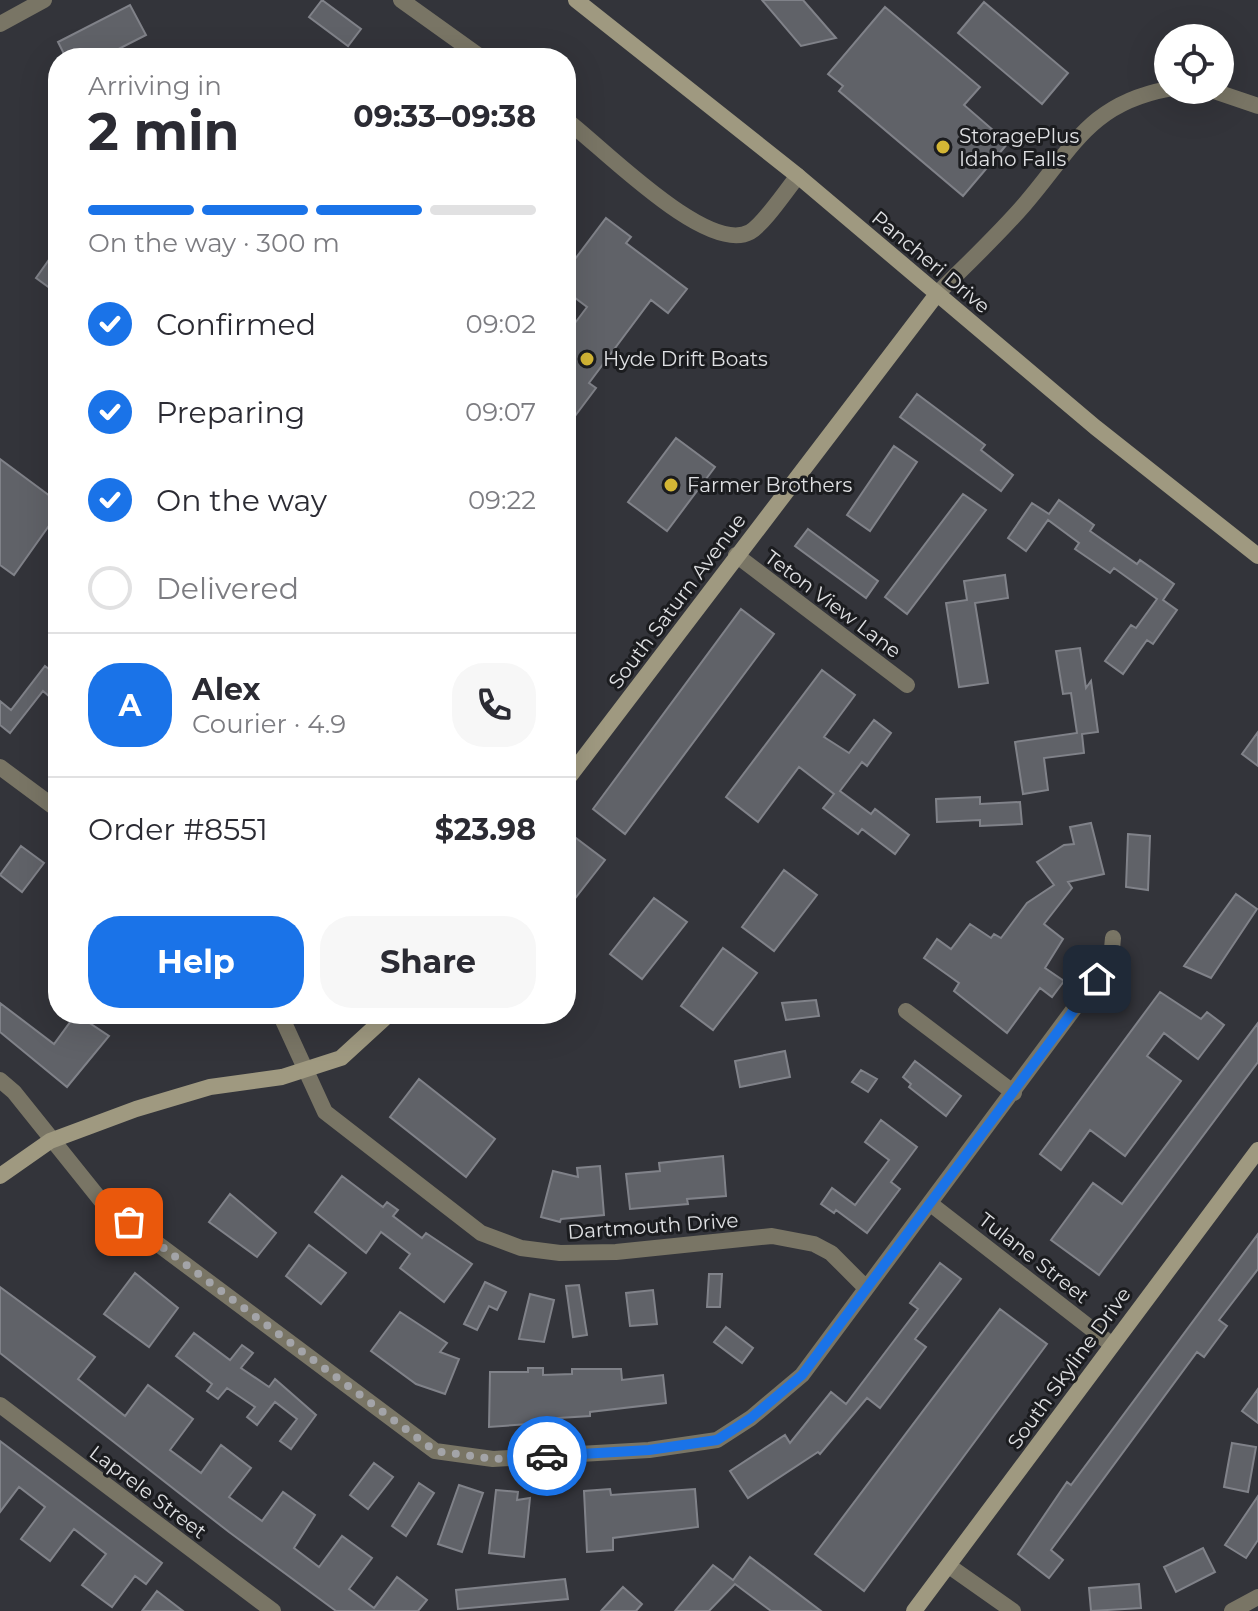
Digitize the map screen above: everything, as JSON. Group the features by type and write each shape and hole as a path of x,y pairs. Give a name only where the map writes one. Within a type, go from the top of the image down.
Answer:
{"main road":[{"name":"Pancheri Drive","path":"576,0 798,176 1095,427 1258,556"},
{"name":"South Saturn Avenue","path":"576,768 937,294"},
{"path":"0,1176 50,1141 210,1087 282,1077 341,1058 378,1024"},
{"name":"South Skyline Drive","path":"914,1611 1258,1150"}],"street":[{"path":"0,24 44,0"},
{"path":"401,0 468,48"},
{"path":"937,294 1017,213 1083,130 1108,109 1140,94 1154,92"},
{"path":"1234,98 1258,106"},
{"path":"576,128 683,216 711,231 734,235 750,232 798,176"},
{"name":"Teton View Lane","path":"736,555 907,685"},
{"path":"0,767 48,803"},
{"path":"0,1080 14,1092 50,1141 103,1203 435,1451 493,1459 649,1450 717,1440 751,1418 802,1375 932,1205 1111,959 1113,938"},
{"path":"906,1011 1014,1093"},
{"path":"284,1024 304,1070"},
{"name":"Dartmouth Drive","path":"304,1070 325,1112 481,1233 521,1248 560,1253 616,1252 772,1236 814,1244 831,1253 866,1288"},
{"name":"Tulane Street","path":"932,1205 1111,1344"},
{"name":"Laprele Street","path":"0,1405 273,1611"},
{"path":"949,1566 1013,1611"},
{"path":"1232,1611 1258,1597"}],"building":[{"path":"322,0 361,29 348,46 309,17"},
{"path":"762,0 803,0 836,38 801,46"},
{"path":"984,2 1068,73 1042,104 958,33"},
{"path":"130,5 146,35 121,48 61,48 58,42"},
{"path":"885,7 980,87 964,105 1008,143 963,196 839,91 843,86 828,74"},
{"name":"Hyde Drift Boats","path":"606,218 631,237 626,243 687,289 668,313 651,300 589,383 596,388 576,415 576,322 587,307 576,299 576,258"},
{"path":"48,261 48,287 36,278"},
{"path":"917,394 985,445 981,450 1013,475 1001,491 900,417"},
{"name":"Farmer Brothers","path":"676,438 715,467 667,531 628,502"},
{"path":"894,446 917,462 870,531 847,515"},
{"path":"0,459 48,495 48,527 14,575 0,565"},
{"path":"963,494 986,510 907,614 885,597"},
{"path":"1059,500 1094,525 1090,531 1137,564 1140,560 1174,584 1163,600 1177,610 1153,644 1147,640 1123,674 1105,661 1131,625 1136,628 1157,599 1114,568 1110,573 1075,549 1079,543 1048,520 1026,551 1008,538 1032,503 1049,514"},
{"path":"808,529 878,581 866,598 795,546"},
{"path":"1005,575 1008,598 975,603 988,683 959,687 946,603 967,600 964,581"},
{"path":"741,609 774,634 625,834 593,809"},
{"path":"1080,648 1086,688 1091,681 1098,732 1082,734 1084,753 1044,758 1048,790 1023,794 1015,742 1077,733 1071,693 1063,694 1056,651"},
{"path":"45,666 48,668 48,695 43,691 10,733 0,725 0,701 11,710"},
{"path":"822,670 855,695 824,737 849,753 874,720 891,733 867,766 862,762 840,791 871,814 875,809 909,835 895,854 862,829 858,834 823,808 834,794 799,767 758,822 726,797"},
{"path":"1258,732 1258,766 1242,754"},
{"path":"980,797 980,804 1020,802 1022,824 980,826 980,820 937,822 936,799"},
{"path":"1091,823 1104,874 1068,882 1072,888 1044,924 1063,939 1045,968 1064,981 1052,997 1040,988 1007,1033 954,991 959,983 924,958 937,939 951,949 970,924 991,938 994,934 1001,938 1027,903 1054,885 1037,862 1064,845 1074,844 1070,827"},
{"path":"1128,834 1150,836 1148,890 1126,887"},
{"path":"576,838 605,860 576,897"},
{"path":"21,846 44,863 22,892 0,875"},
{"path":"784,870 817,895 774,951 742,927"},
{"path":"1236,894 1257,909 1211,978 1184,966"},
{"path":"654,898 687,922 642,979 610,954"},
{"path":"723,948 757,973 713,1030 681,1006"},
{"path":"1160,992 1201,1019 1207,1012 1224,1025 1198,1059 1164,1033 1147,1056 1181,1081 1125,1156 1090,1130 1061,1170 1040,1154"},
{"path":"816,1000 819,1016 786,1020 782,1003"},
{"path":"0,1003 54,1044 69,1024 91,1024 109,1036 67,1087 0,1032"},
{"path":"1258,1023 1258,1062 1099,1275 1051,1240 1093,1183 1122,1204"},
{"path":"785,1051 790,1077 740,1087 735,1061"},
{"path":"915,1061 961,1096 946,1116 909,1087 911,1084 903,1077"},
{"path":"861,1070 877,1079 868,1092 852,1082"},
{"path":"419,1079 495,1139 466,1177 390,1117"},
{"path":"881,1120 917,1147 891,1182 900,1189 867,1233 836,1210 834,1213 821,1204 832,1188 855,1205 889,1160 865,1142"},
{"path":"723,1156 726,1196 687,1199 688,1204 630,1209 626,1174 660,1171 659,1163"},
{"path":"600,1166 604,1215 561,1219 560,1222 541,1217 553,1171 578,1177 577,1168"},
{"path":"342,1176 383,1207 387,1202 398,1210 393,1216 422,1238 426,1233 472,1264 444,1302 400,1268 410,1254 381,1232 366,1253 315,1212"},
{"path":"230,1194 276,1233 257,1257 209,1222"},
{"path":"1258,1234 1258,1269 1219,1320 1227,1326 1204,1357 1197,1352 1051,1550 1063,1560 1049,1578 1018,1554 1067,1482 1071,1485"},
{"path":"309,1245 346,1273 321,1304 286,1276"},
{"path":"940,1263 961,1279 915,1339 926,1347 880,1408 867,1398 820,1454 818,1452 748,1498 730,1471 785,1435 790,1443 831,1392 846,1404 918,1309 910,1303"},
{"path":"135,1273 178,1308 149,1347 104,1314"},
{"path":"709,1274 722,1274 720,1307 707,1307"},
{"path":"485,1282 506,1292 497,1310 489,1306 477,1330 464,1324"},
{"path":"579,1285 587,1335 573,1337 566,1286"},
{"path":"0,1287 95,1357 78,1379 125,1416 148,1385 193,1419 170,1450 201,1473 221,1445 251,1468 229,1497 262,1521 283,1492 315,1515 294,1548 319,1567 342,1536 372,1558 349,1589 374,1608 397,1577 427,1600 418,1611 336,1611 229,1532 0,1353"},
{"path":"653,1290 657,1324 630,1326 626,1293"},
{"path":"530,1294 554,1300 544,1342 519,1339"},
{"path":"1000,1309 1047,1344 864,1591 815,1554"},
{"path":"400,1312 447,1343 440,1352 459,1359 445,1394 416,1384 371,1351"},
{"path":"726,1327 753,1348 742,1363 714,1342"},
{"path":"194,1333 230,1360 242,1345 253,1353 241,1368 269,1387 275,1379 316,1415 291,1449 280,1441 297,1419 275,1402 257,1425 247,1417 255,1407 227,1388 218,1399 207,1391 212,1384 176,1356"},
{"path":"528,1368 543,1368 543,1375 572,1374 572,1369 621,1369 622,1380 663,1375 666,1403 590,1412 590,1416 543,1419 543,1423 489,1427 490,1372 528,1372"},
{"path":"1258,1389 1258,1423 1242,1411"},
{"path":"0,1441 162,1563 146,1584 135,1576 112,1607 82,1585 106,1554 74,1529 50,1561 21,1539 45,1507 19,1487 0,1512"},
{"path":"1232,1443 1256,1447 1248,1492 1224,1487"},
{"path":"374,1463 393,1477 368,1509 350,1495"},
{"path":"419,1483 434,1493 406,1536 392,1526"},
{"path":"459,1485 483,1493 462,1552 438,1544"},
{"path":"610,1489 611,1495 695,1489 698,1527 613,1538 613,1550 587,1552 584,1491"},
{"path":"496,1490 518,1492 517,1500 530,1498 524,1557 489,1553"},
{"path":"1258,1496 1258,1540 1246,1558 1225,1545"},
{"path":"1203,1548 1215,1572 1176,1592 1164,1567"},
{"path":"750,1557 821,1611 771,1611 735,1584 709,1611 675,1611 713,1565 733,1580"},
{"path":"565,1579 568,1599 458,1609 456,1590"},
{"path":"1139,1584 1141,1608 1091,1611 1089,1588"},
{"path":"623,1587 642,1604 636,1611 601,1611"},
{"path":"157,1591 183,1611 142,1611"}],"way so far":[{"path":"129,1222 435,1451 493,1459 547,1456"}],"place":[{"name":"StoragePlus Idaho Falls","path":"943,147"},
{"name":"Hyde Drift Boats","path":"587,359"},
{"name":"Farmer Brothers","path":"671,485"}],"route":[{"path":"547,1456 649,1450 717,1440 751,1418 802,1375 1097,979"}]}
